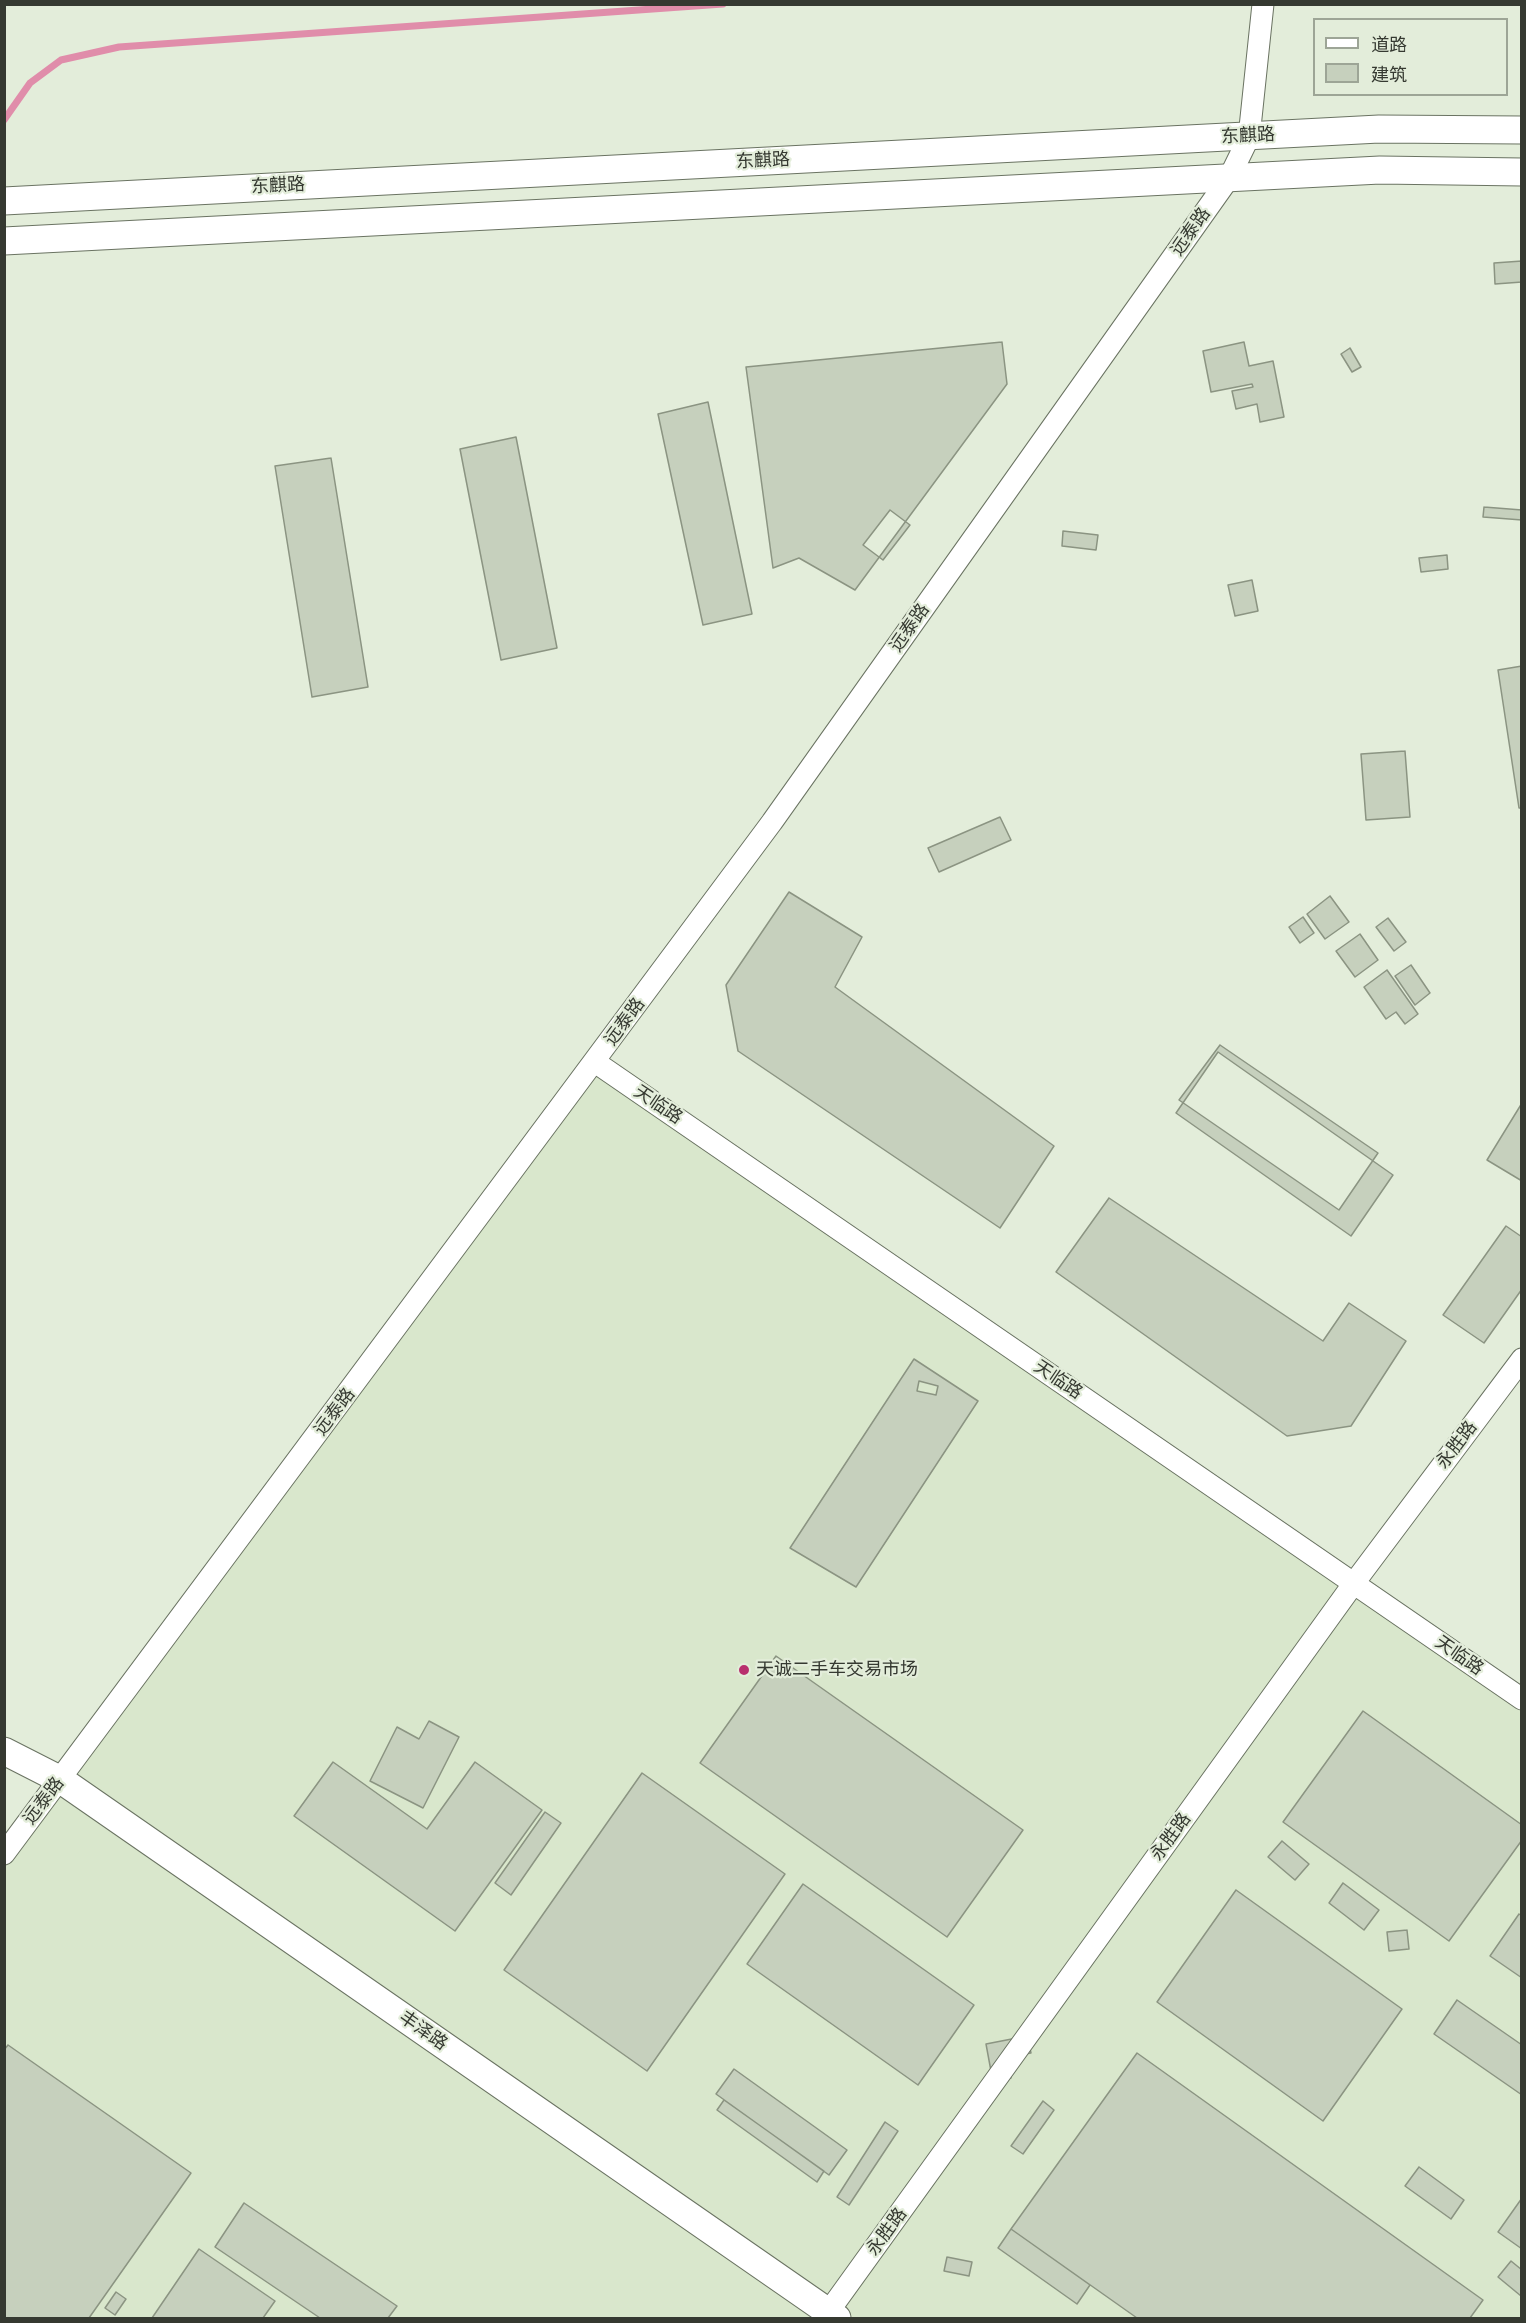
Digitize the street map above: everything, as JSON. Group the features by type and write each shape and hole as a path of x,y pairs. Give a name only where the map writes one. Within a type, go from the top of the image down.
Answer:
{"main road":[{"name":"东麒路","path":"4,201 1100,142 1249,137 1379,129 1521,130"},
{"path":"4,241 1380,170 1521,172"},
{"name":"丰泽路","path":"4,1751 61,1780 830,2316"}],"street":[{"name":"远泰路","path":"4,1854 772,822 1229,178 1249,137 1263,8"},
{"name":"天临路","path":"595,1062 1521,1699"},
{"name":"永胜路","path":"830,2316 1354,1583 1521,1359"}],"shaded area":[{"path":"595,1062 1354,1583 1521,1710 1521,2318 5,2318 4,1854"}],"building":[{"path":"1522,261 1522,282 1495,284 1494,263"},
{"path":"1002,342 1007,384 855,590 799,558 773,568 746,367"},
{"path":"1244,342 1249,366 1273,361 1284,417 1260,422 1257,404 1236,409 1232,391 1253,387 1252,384 1211,392 1203,351"},
{"path":"1350,348 1361,367 1352,372 1341,354"},
{"path":"708,402 752,614 703,625 658,414"},
{"path":"516,437 557,648 501,660 460,449"},
{"path":"331,458 368,687 312,697 275,466"},
{"path":"1484,507 1522,510 1522,520 1483,517"},
{"path":"890,510 910,525 883,560 863,545"},
{"path":"1063,531 1098,535 1096,550 1062,546"},
{"path":"1447,555 1448,569 1421,572 1419,558"},
{"path":"1252,580 1258,611 1235,616 1228,585"},
{"path":"1522,666 1522,808 1519,808 1498,670"},
{"path":"1405,751 1410,817 1366,820 1361,754"},
{"path":"1000,817 1011,840 939,872 928,848"},
{"path":"789,892 862,937 835,987 1054,1146 1000,1228 738,1051 726,985"},
{"path":"1330,896 1349,922 1325,939 1307,914"},
{"path":"1303,917 1314,933 1300,943 1289,927"},
{"path":"1388,918 1406,942 1394,951 1376,927"},
{"path":"1360,934 1378,960 1355,977 1336,951"},
{"path":"1411,965 1430,993 1415,1005 1395,976"},
{"path":"1387,970 1418,1014 1405,1024 1396,1012 1386,1019 1364,987"},
{"path":"1220,1045 1378,1153 1339,1210 1179,1100"},
{"path":"1218,1052 1393,1175 1351,1236 1176,1113"},
{"path":"1522,1103 1522,1181 1487,1160"},
{"path":"1109,1198 1323,1341 1349,1303 1406,1341 1351,1426 1287,1436 1056,1272"},
{"path":"1506,1226 1522,1237 1522,1289 1484,1343 1443,1315"},
{"path":"914,1359 978,1401 856,1587 790,1548"},
{"path":"919,1381 938,1386 936,1395 917,1391"},
{"path":"776,1656 1023,1830 947,1937 700,1763"},
{"path":"1363,1711 1522,1825 1522,1840 1449,1941 1283,1822"},
{"path":"429,1721 459,1737 423,1808 370,1781 397,1727 419,1739"},
{"path":"333,1762 427,1829 475,1762 542,1810 455,1931 294,1816"},
{"path":"642,1773 785,1874 647,2071 504,1970"},
{"path":"545,1812 561,1823 511,1895 495,1883"},
{"path":"1282,1841 1309,1864 1295,1880 1268,1857"},
{"path":"1343,1883 1379,1910 1364,1930 1329,1903"},
{"path":"803,1884 974,2005 918,2085 747,1964"},
{"path":"1236,1890 1402,2009 1323,2121 1157,2002"},
{"path":"1519,1914 1522,1916 1522,1978 1490,1956"},
{"path":"1407,1930 1409,1949 1389,1951 1387,1932"},
{"path":"1457,2000 1522,2045 1522,2095 1434,2034"},
{"path":"1027,2036 1031,2053 1007,2057 1011,2078 993,2082 986,2044"},
{"path":"8,2045 191,2173 89,2318 4,2318 4,2050"},
{"path":"1137,2053 1483,2300 1470,2318 1137,2318 1011,2229"},
{"path":"734,2069 847,2150 829,2175 716,2094"},
{"path":"724,2100 824,2171 817,2182 717,2110"},
{"path":"1043,2101 1054,2110 1023,2154 1011,2146"},
{"path":"885,2122 898,2131 849,2205 837,2197"},
{"path":"1419,2167 1464,2200 1451,2219 1405,2186"},
{"path":"1522,2198 1522,2249 1498,2232"},
{"path":"244,2203 397,2306 388,2318 320,2318 215,2247"},
{"path":"1011,2229 1090,2285 1077,2304 998,2248"},
{"path":"199,2249 275,2301 263,2318 152,2318"},
{"path":"947,2257 972,2262 969,2276 944,2271"},
{"path":"1511,2261 1522,2270 1521,2296 1498,2277"},
{"path":"116,2292 126,2299 115,2315 105,2308"}],"waterway":[{"path":"4,120 30,83 61,60 119,47 723,4"}],"place":[{"name":"天诚二手车交易市场","path":"744,1670"}]}
